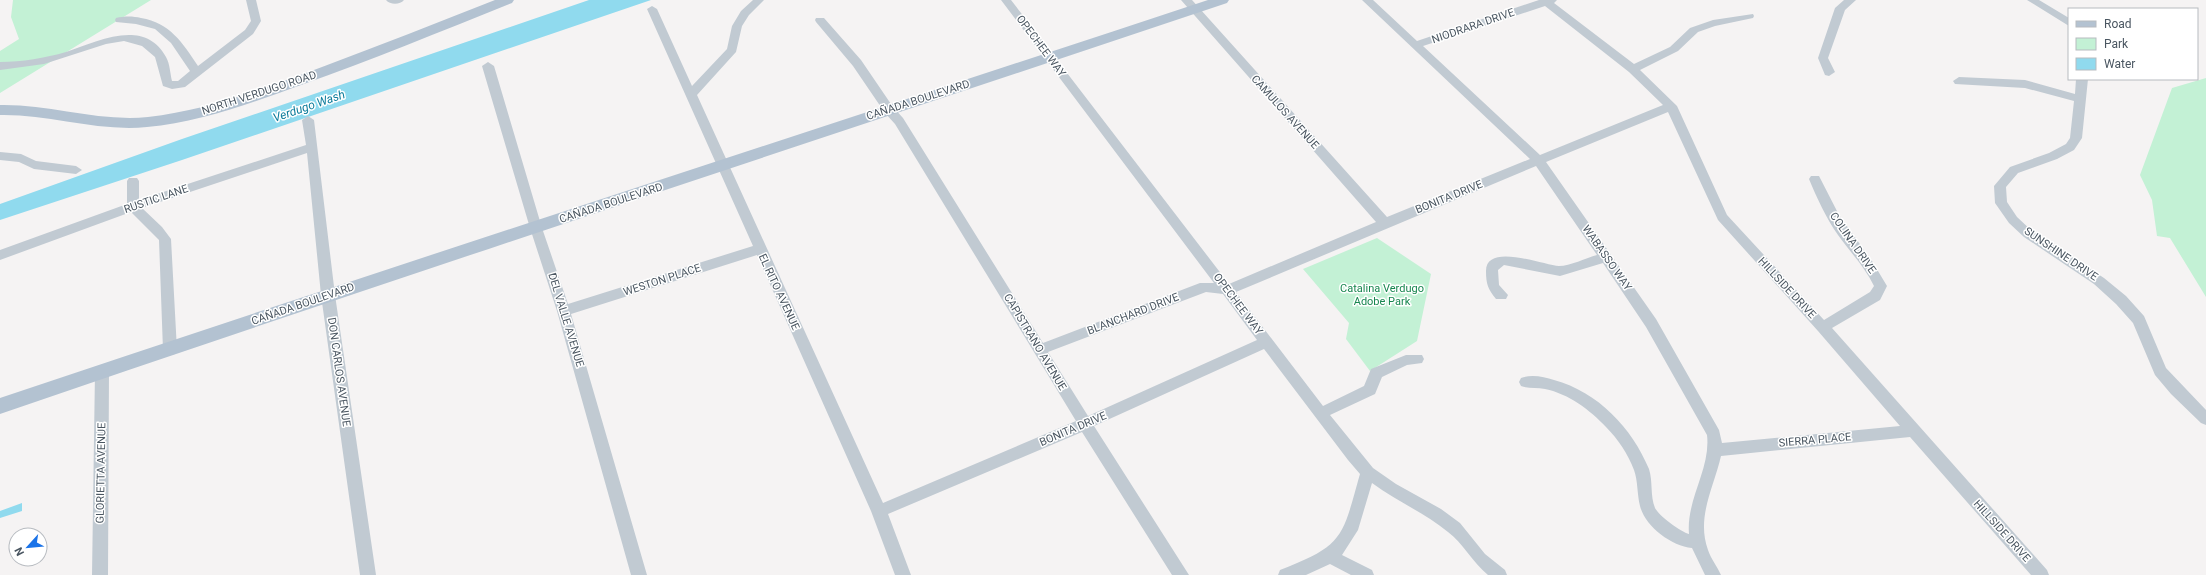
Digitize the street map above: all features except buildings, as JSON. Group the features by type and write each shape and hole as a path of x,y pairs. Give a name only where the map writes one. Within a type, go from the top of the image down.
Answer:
{"main road":[{"name":"NORTH VERDUGO ROAD","path":"4,111 49,111 94,122 120,124 146,122 199,113 290,84 507,0"},
{"name":"CAÑADA BOULEVARD","path":"0,406 102,371 170,350 328,295 536,228 1050,57 1190,4 1222,0"}],"street":[{"path":"0,66 33,64 71,54 98,42 125,38 147,45 157,52 166,69 165,78 168,84 181,84 249,32 256,21 251,0"},
{"path":"391,0 399,0"},
{"path":"691,94 732,50 737,26 745,13 759,0"},
{"name":"OPECHEE WAY","path":"1006,0 1353,456 1368,472 1391,489 1436,514 1455,528 1480,559 1499,575"},
{"name":"WABASSO WAY","path":"1367,0 1539,161 1651,322 1714,434 1716,450 1697,508 1695,525 1697,542 1713,575"},
{"name":"NIODRARA DRIVE","path":"1416,45 1548,0"},
{"name":"HILLSIDE DRIVE","path":"1548,0 1633,70 1671,106 1722,217 1823,327 2041,575"},
{"path":"1829,72 1823,58 1840,8 1851,0"},
{"path":"2032,0 2068,22"},
{"name":"CAMULOS AVENUE","path":"1190,4 1385,223"},
{"name":"EL RITO AVENUE","path":"652,9 722,166 744,209 759,248 879,511 903,575"},
{"path":"1633,70 1674,49 1694,30 1713,23 1748,16"},
{"path":"120,20 141,20 156,24 175,40 197,73"},
{"name":"CAPISTRANO AVENUE","path":"820,20 857,63 889,110 899,121 1085,424 1181,575"},
{"name":"DEL VALLE AVENUE","path":"488,66 536,228 564,310 639,575"},
{"path":"1959,80 2025,84 2079,99"},
{"name":"SUNSHINE DRIVE","path":"2082,80 2076,138 2070,147 2053,156 2014,170 2000,186 2001,202 2013,220 2028,234 2099,280 2121,300 2139,320 2160,371 2176,390 2206,419"},
{"name":"BONITA DRIVE","path":"1228,290 1385,223 1671,106"},
{"name":"DON CARLOS AVENUE","path":"308,120 328,295 368,575"},
{"name":"RUSTIC LANE","path":"0,255 134,206 312,147"},
{"path":"0,156 21,158 34,165 76,170"},
{"name":"COLINA DRIVE","path":"1815,179 1822,198 1842,230 1874,272 1881,286 1875,296 1823,327"},
{"path":"132,181 134,206 144,218 159,229 165,239 170,350"},
{"name":"WESTON PLACE","path":"564,310 759,248"},
{"path":"1501,295 1493,286 1492,269 1497,262 1504,260 1560,271 1606,257"},
{"name":"BLANCHARD DRIVE","path":"1040,350 1205,287 1228,290"},
{"name":"BONITA DRIVE","path":"879,511 1085,424 1266,342"},
{"path":"1321,413 1370,390 1376,373 1406,360 1417,359"},
{"name":"GLORIETTA AVENUE","path":"100,575 102,371"},
{"path":"1526,382 1539,381 1552,383 1584,398 1617,430 1635,456 1642,471 1648,507 1652,517 1681,539 1697,542"},
{"name":"SIERRA PLACE","path":"1716,450 1913,431"},
{"path":"1286,575 1329,556 1343,541 1353,523 1368,472"},
{"path":"1329,556 1366,575"}],"green space":[{"path":"13,0 151,0 0,93 0,51 19,39 11,17"},
{"path":"2206,78 2206,297 2170,238 2157,236 2152,200 2140,175 2172,88"},
{"name":"Catalina Verdugo Adobe Park","path":"1377,238 1431,274 1417,341 1370,371 1346,339 1349,323 1303,269"}],"water":[{"name":"Verdugo Wash","path":"589,0 651,0 182,160 0,220 0,204 182,139"},
{"path":"22,503 22,511 0,518 0,511"}]}
